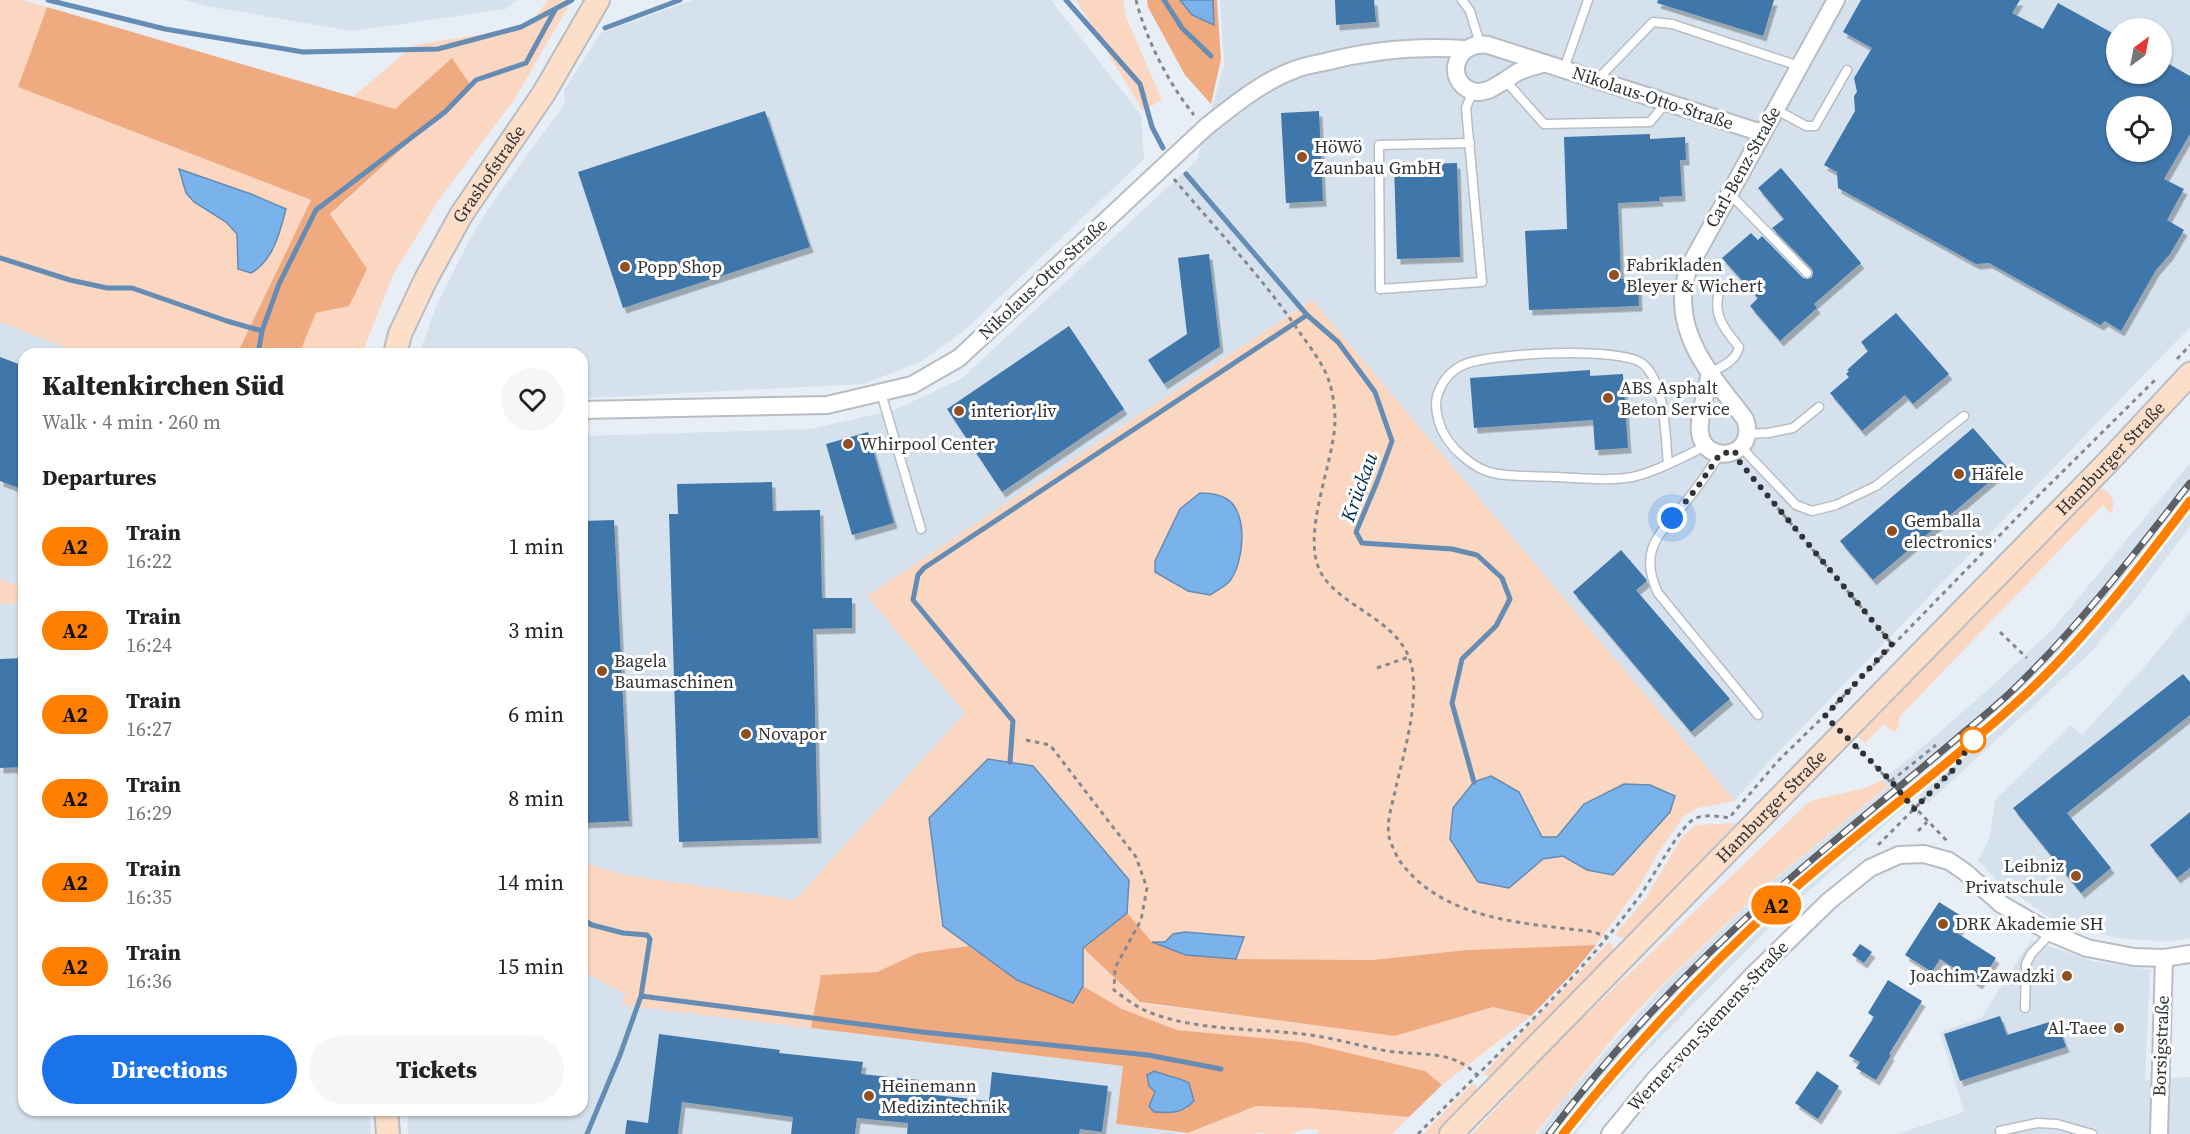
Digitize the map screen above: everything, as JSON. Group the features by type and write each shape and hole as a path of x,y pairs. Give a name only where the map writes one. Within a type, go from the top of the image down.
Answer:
{"main road":[{"name":"Grashofstraße","path":"396,348 417,297 461,215 544,93 598,0"},
{"name":"Hamburger Straße","path":"1451,1134 2107,463 2180,370"},
{"path":"387,1116 387,1134"}],"street":[{"name":"Carl-Benz-Straße","path":"1744,440 1745,419 1693,347 1685,324 1683,295 1688,269 1836,0"},
{"name":"Nikolaus-Otto-Straße","path":"588,410 827,405 912,385 959,358 1206,127 1241,99 1293,70 1346,57 1395,49 1473,47 1545,63 1762,133"},
{"path":"1473,47 1457,62 1456,70 1462,84 1473,91 1484,92 1520,71 1545,63"},
{"path":"1710,373 1700,432 1713,450 1728,454 1744,440"},
{"name":"Werner-von-Siemens-Straße","path":"1610,1134 1655,1079 1751,977 1829,901 1870,868 1899,855 1924,854 1949,861 2001,904 2051,933 2087,948 2134,957 2164,958 2190,954"},
{"name":"Borsigstraße","path":"2158,1134 2164,958"}],"lane":[{"path":"1462,0 1470,11 1473,47"},
{"path":"1564,69 1588,0"},
{"path":"1597,80 1653,22 1672,24 1799,66"},
{"path":"1776,109 1806,126 1815,126 1848,70"},
{"path":"1505,80 1544,124 1650,122 1666,103"},
{"path":"1470,143 1379,145 1380,289 1482,282 1470,143 1466,108 1473,91"},
{"path":"1729,192 1808,273"},
{"path":"1710,373 1738,354 1739,347 1720,322 1717,297 1721,287"},
{"path":"1668,464 1661,402 1656,385 1642,364 1629,357 1599,353 1498,357 1479,360 1462,366 1448,376 1438,393 1436,410 1442,432 1457,450 1474,464 1496,474 1601,479 1628,478 1713,450"},
{"path":"881,393 921,529"},
{"path":"1819,407 1793,428 1744,440 1796,505 1812,511 1836,505 1876,486 1964,416"},
{"path":"1713,450 1697,488 1663,528 1651,550 1650,571 1658,593 1758,715"},
{"path":"2025,1008 2026,964 2031,954 2051,933"},
{"path":"2000,1131 2037,1123 2057,1124 2092,1134"}],"path":[{"path":"1136,0 1142,21 1159,60 1192,113 1206,127"},
{"path":"1164,166 1288,314 1313,351 1330,382 1335,420 1329,465 1315,525 1314,553 1322,574 1337,590 1393,632 1409,657 1413,674 1412,702 1406,744 1390,812 1389,836 1400,862 1424,886 1455,904 1491,918 1594,932 1607,937 1628,953"},
{"path":"2180,370 2190,345"},
{"path":"1418,1134 1568,983 1637,901 1680,833 1694,819 1712,816 1730,818 1778,761 1825,716 1892,644 2034,500 2163,373"},
{"path":"1759,486 1892,644"},
{"path":"2000,632 2027,658"},
{"path":"1377,668 1409,657"},
{"path":"1842,732 1952,846 1965,872"},
{"path":"1026,740 1050,745 1136,857 1147,888 1141,920 1114,968 1114,990 1143,1010 1175,1021 1305,1034 1388,1051 1443,1055 1470,1068 1495,1089"},
{"path":"1891,781 1936,745"},
{"path":"1914,809 1955,768"},
{"path":"1918,831 1927,822"}],"shaded area":[{"path":"0,0 21,0 47,7 18,87 311,200 240,348 67,348 0,322"},
{"path":"184,0 517,0 506,9 353,31 206,6"},
{"path":"548,0 572,0 514,100 440,198 393,275 364,348 301,348 316,313 349,306 330,215 471,86 452,58 395,109 353,97 414,45 528,27"},
{"path":"693,0 1051,0 1141,115 1144,159 965,330 922,361 864,384 590,398 588,398 588,348 421,348 437,304 471,237 491,205 565,103 564,90 601,33"},
{"path":"1076,0 1123,0 1126,17 1162,100 1143,111"},
{"path":"1147,0 1217,0 1221,59 1211,104 1185,75 1148,7"},
{"path":"1220,0 2190,0 2190,327 1764,767 1735,801 1312,300 867,596 965,713 795,900 624,875 588,864 588,436 811,429 894,410 961,379 1197,160 1224,65"},
{"path":"47,7 395,109 452,58 471,86 330,214 367,269 349,306 316,313 301,348 240,348 311,200 18,87"},
{"path":"1312,300 1735,801 1697,808 1683,817 1660,850 1640,885 1596,945 1467,950 1372,960 1236,959 1152,942 1127,913 1128,887 943,926 969,946 918,953 877,972 821,975 811,1028 622,1005 625,994 588,974 588,864 624,875 795,900 965,713 867,596","holes":["1200,493 1188,591 1155,572 1165,539 1180,509","1519,792 1541,837 1557,837 1584,804 1587,870 1563,856 1543,859 1508,888"]},
{"path":"0,322 67,348 18,348 18,586 0,579"},
{"path":"2190,463 2190,526 2138,596 2089,654 1928,803 1919,795 1787,910 1642,1056 1576,1134 1538,1134 1563,1100 1661,988 1768,885 1888,787 1882,780 1981,696 2052,630"},
{"path":"2100,488 2111,495 2113,505 2111,514 2103,505 1899,717 1899,727 1894,732 1884,724 1865,743 1858,737 2095,491"},
{"path":"0,579 18,586 18,604 0,603"},
{"path":"0,603 18,604 18,1116 370,1116 371,1134 0,1134"},
{"path":"2190,612 2190,938 2167,942 2117,938 2050,918 2000,883 1978,861 1990,837 1995,800 2071,725 2082,735 2146,665"},
{"path":"1882,780 1888,786 1767,885 1658,989 1618,1032 1535,1134 1472,1134 1569,1031 1810,801 1865,788"},
{"path":"1736,823 1627,939 1615,935 1645,899 1682,837 1696,825"},
{"path":"1127,913 1152,942 1236,959 1372,960 1467,950 1596,945 1572,974 1531,1016 1493,1007 1395,1036 1140,1002 1083,948"},
{"path":"2031,940 2093,961 2150,970 2145,1080 2190,1077 2190,1134 1897,1134 1964,1112 1940,1032 1981,1018"},
{"path":"1609,942 1615,952 1492,1078 1484,1073"},
{"path":"969,946 1017,980 1073,1003 1083,986 1122,1009 1177,1030 1303,1042 1425,1071 1442,1085 1409,1117 1309,1108 1256,1106 1188,1133 1116,1124 1123,1066 811,1028 821,975 877,972 918,953","holes":["1154,1071 1179,1078 1187,1109 1170,1113 1153,1111 1149,1106 1155,1092"]},
{"path":"1083,948 1140,1003 1395,1036 1493,1007 1531,1016 1442,1085 1425,1071 1304,1042 1177,1030 1122,1009 1083,986"},
{"path":"588,974 626,994 622,1005 1123,1066 1116,1124 1187,1134 408,1134 407,1116 588,1116"},
{"path":"1472,1084 1477,1086 1477,1093 1438,1134 1423,1134"},
{"path":"1256,1106 1309,1108 1409,1117 1392,1134 1317,1134 1320,1130 1305,1129 1290,1134 1262,1132 1187,1134"}],"water":[{"path":"1180,0 1213,0 1214,25 1192,15"},
{"path":"179,169 286,209 270,254 259,268 251,273 238,269 237,234 226,222 194,202 186,193"},
{"path":"1200,493 1214,494 1227,499 1239,515 1241,527 1241,552 1234,574 1227,584 1210,595 1188,591 1155,572 1155,561 1180,509"},
{"path":"988,759 1033,766 1129,880 1127,913 1083,948 1083,986 1073,1003 1017,980 943,926 929,818"},
{"path":"1491,776 1519,792 1542,837 1557,837 1584,804 1624,784 1650,785 1675,796 1670,812 1613,875 1587,870 1563,856 1543,859 1509,888 1478,882 1450,839 1453,808 1474,782"},
{"path":"1185,932 1244,937 1236,959 1186,955 1152,942 1165,942 1173,934"},
{"path":"1154,1071 1189,1083 1194,1101 1180,1110 1154,1112 1149,1106 1155,1092 1149,1086 1147,1075"}],"building":[{"path":"1335,0 1374,0 1376,22 1336,25"},
{"path":"1658,0 1774,0 1763,36 1657,3"},
{"path":"1861,0 2020,0 2012,13 2043,29 2058,3 2106,29 2106,84 2172,84 2172,66 2190,76 2190,134 2164,179 2184,189 2167,220 2184,230 2170,254 2156,270 2121,331 2105,321 2100,325 1989,263 1976,264 1838,188 1837,172 1824,165 1855,111 1854,96 1857,92 1854,78 1872,48 1843,32"},
{"path":"765,111 810,247 623,308 578,172"},
{"name":"HöWö Zaunbau GmbH","path":"1319,111 1323,201 1286,203 1281,113"},
{"path":"1650,134 1650,139 1685,137 1686,160 1680,160 1682,196 1659,197 1660,201 1618,203 1621,279 1638,279 1639,306 1529,310 1525,231 1567,229 1564,137"},
{"path":"1457,163 1460,257 1397,259 1394,165"},
{"path":"1781,168 1861,263 1814,304 1817,308 1780,341 1750,306 1758,298 1722,258 1751,233 1758,240 1762,236 1803,278 1812,277 1812,269 1772,228 1784,219 1758,188"},
{"path":"1209,254 1220,347 1164,384 1148,360 1187,334 1178,258"},
{"path":"1896,313 1949,374 1913,404 1905,395 1862,431 1830,393 1849,377 1846,374 1849,371 1847,370 1868,351 1861,342"},
{"path":"1069,326 1124,409 1002,492 947,409"},
{"path":"0,357 18,364 18,488 0,481"},
{"path":"1590,370 1590,376 1623,374 1628,448 1595,450 1593,420 1474,428 1470,378"},
{"path":"1973,428 2007,467 1873,580 1840,541"},
{"path":"868,432 894,523 852,535 826,444"},
{"name":"Novapor","path":"772,482 773,511 820,510 822,598 852,598 852,628 813,629 818,838 679,842 669,514 678,514 677,484"},
{"name":"Bagela Baumaschinen","path":"614,520 629,821 588,823 588,521"},
{"path":"1621,550 1647,581 1636,590 1730,699 1691,732 1573,592"},
{"path":"18,658 18,767 0,768 0,659"},
{"path":"2183,674 2190,682 2190,715 2067,813 2111,868 2081,893 2013,808"},
{"path":"2190,812 2190,868 2177,878 2150,845"},
{"path":"1939,902 1966,919 1957,933 1996,958 1979,984 1940,959 1932,972 1905,955"},
{"path":"1860,944 1872,952 1864,963 1852,955"},
{"path":"1888,980 1922,1001 1889,1054 1891,1055 1876,1080 1856,1068 1860,1062 1849,1056 1874,1017 1868,1013"},
{"path":"2000,1016 2007,1035 2056,1020 2066,1047 1960,1081 1944,1034"},
{"path":"659,1034 780,1050 779,1053 863,1062 861,1074 919,1080 918,1093 989,1101 992,1072 1108,1086 1102,1132 1080,1129 1079,1134 907,1134 908,1123 857,1118 855,1134 791,1134 793,1117 682,1102 678,1134 625,1134 627,1120 648,1123"},
{"path":"1817,1071 1839,1086 1818,1119 1795,1103"}],"waterway":[{"path":"48,0 165,29 303,52 438,49 521,27 572,0"},
{"path":"605,28 680,0"},
{"name":"Krückau","path":"1066,0 1140,84 1152,127 1163,148"},
{"path":"1164,0 1182,28 1211,56"},
{"path":"259,348 262,331 279,284 316,210 445,112 476,80 526,63 555,10"},
{"name":"Krückau","path":"1186,174 1307,315 1338,342 1375,392 1392,441 1356,532 1362,543 1452,549 1477,555 1502,578 1510,599 1496,626 1462,659 1452,703 1474,782"},
{"path":"0,258 70,280 107,288 132,288 262,331"},
{"path":"1010,762 1013,721 913,600 918,575 924,568 1307,315"},
{"path":"588,923 623,933 647,935 650,939 641,996 922,1032 1148,1055 1221,1069"},
{"path":"587,1134 620,1055 641,996"}],"railway":[{"path":"1549,1134 1610,1058 1711,951 1783,885 1997,705 2041,662 2107,588 2190,483"},
{"path":"1563,1134 1666,1014 1749,929 1810,875 1999,719 2073,647 2114,600 2190,501"}],"train":[{"name":"A2","path":"1563,1134 1630,1052 1729,949 1827,861 1960,752 2030,691 2112,602 2190,501"}],"place":[{"name":"HöWö Zaunbau GmbH","path":"1302,157"},
{"name":"Popp Shop","path":"625,267"},
{"name":"Fabrikladen Bleyer & Wichert","path":"1614,275"},
{"name":"ABS Asphalt Beton Service","path":"1608,398"},
{"name":"interior liv","path":"959,411"},
{"name":"Whirpool Center","path":"848,444"},
{"name":"Häfele","path":"1959,474"},
{"name":"Gemballa electronics","path":"1892,531"},
{"name":"Bagela Baumaschinen","path":"602,671"},
{"name":"Novapor","path":"746,734"},
{"name":"Leibniz Privatschule","path":"2076,876"},
{"name":"DRK Akademie SH","path":"1943,924"},
{"name":"Joachim Zawadzki","path":"2067,976"},
{"name":"Al-Taee","path":"2119,1028"},
{"name":"Heinemann Medizintechnik","path":"869,1096"}],"route":[{"path":"1672,518 1697,488 1720,454 1735,451 1737,459 1892,644 1825,716 1891,781 1914,809 1955,768 1973,740"}]}
